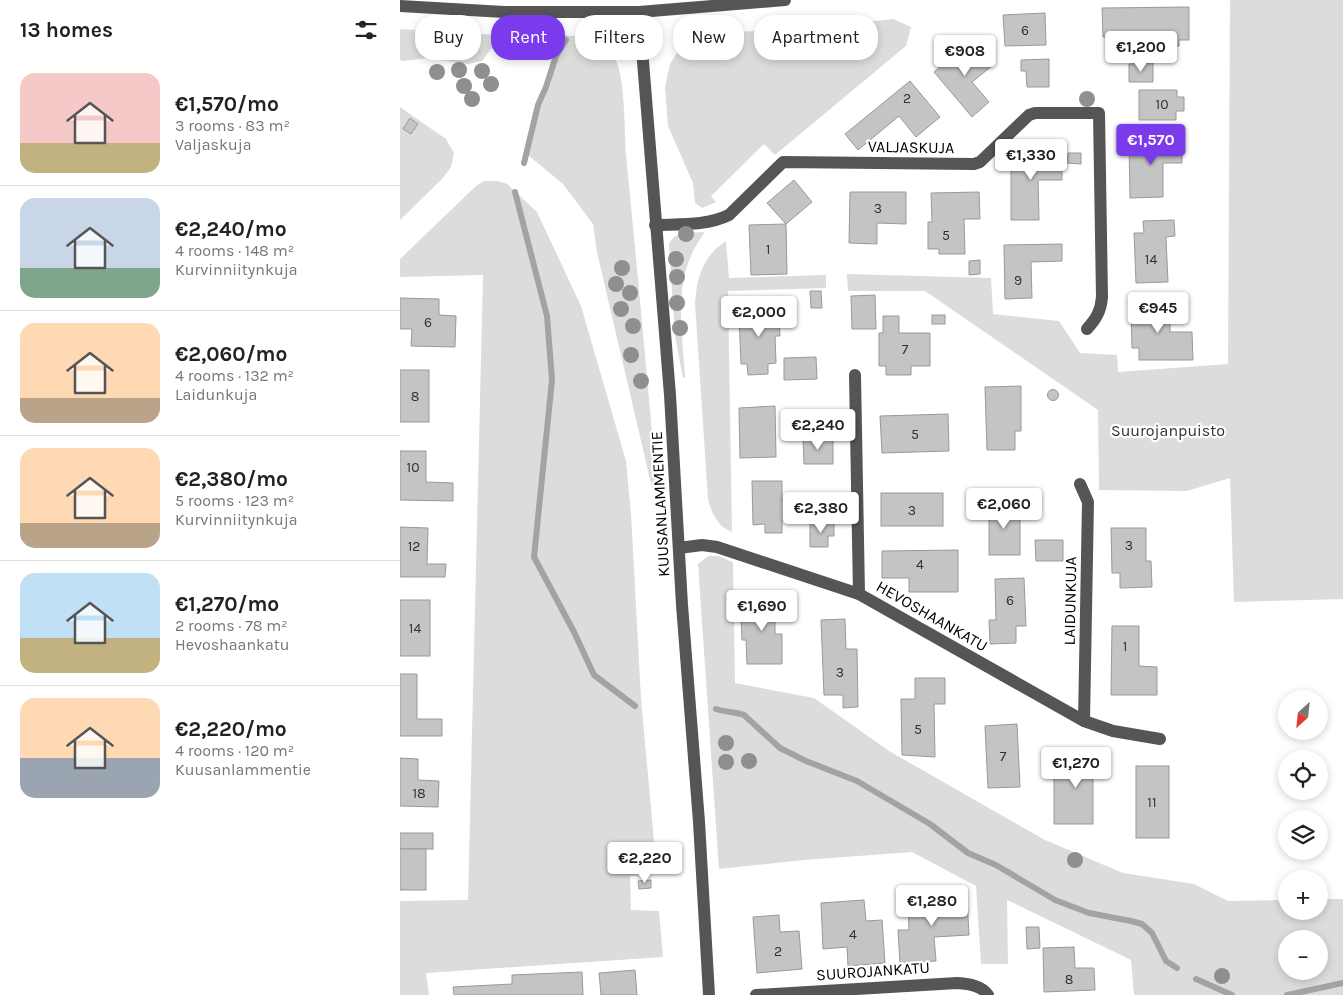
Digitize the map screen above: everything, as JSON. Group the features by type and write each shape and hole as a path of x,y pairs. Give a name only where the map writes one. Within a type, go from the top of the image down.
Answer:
{"street":[{"path":"400,6 504,12 639,12 785,0"},
{"name":"KUUSANLAMMENTIE","path":"639,12 670,395 709,995"},
{"name":"VALJASKUJA","path":"656,225 709,223 718,220 729,214 782,162 974,164 980,162 1029,115 1035,113 1099,113 1102,297 1099,313 1087,329"},
{"path":"855,375 860,594"},
{"name":"LAIDUNKUJA","path":"1080,484 1088,502 1084,721"},
{"name":"HEVOSHAANKATU","path":"679,548 702,545 717,547 860,594 1084,721 1112,731 1160,739"},
{"name":"SUUROJANKATU","path":"756,995 957,982 984,990 988,995"}],"green space":[{"name":"Suurojanpuisto","path":"1230,0 1343,0 1343,599 1234,602 1230,478 1187,491 1099,490 1098,410 925,291 848,291 847,274 991,278 993,314 1059,321 1080,353 1117,355 1118,372 1228,364"},
{"path":"893,19 911,27 906,46 775,155 764,144 711,196 716,202 702,208 695,203 693,183 668,126 665,87 670,64 673,59 744,60 744,31 754,31 754,60 878,60 878,21"},
{"path":"400,29 415,30 415,60 400,60"},
{"path":"481,34 491,35 491,49 482,61 468,64 441,60 481,60"},
{"path":"565,35 575,36 575,60 616,60 617,63 624,103 626,155 657,487 652,488 597,252 593,224 563,184 528,155 526,145 529,133 551,83 554,60 565,60"},
{"path":"400,107 446,139 454,153 451,167 442,179 400,220"},
{"path":"484,181 498,181 507,184 537,212 581,306 626,461 631,514 641,699 657,874 630,876 631,910 659,911 663,957 426,973 429,995 400,995 400,901 468,900 483,275 400,277 400,259 476,186"},
{"path":"705,232 694,249 687,266 683,284 681,320 685,377 683,378 675,336 669,244 675,236 680,234"},
{"path":"726,241 729,278 826,275 826,288 728,291 732,532 722,526 716,519 708,499 695,303 697,284 707,260"},
{"path":"708,556 718,556 733,562 735,683 814,698 889,751 1043,839 1123,873 1194,884 1228,901 1278,900 1278,920 1328,920 1328,899 1343,899 1343,995 1134,995 1131,960 1007,900 1008,964 981,964 976,886 912,852 804,860 719,869 698,564"}],"building":[{"path":"1189,7 1189,40 1179,40 1179,46 1130,46 1130,37 1103,37 1102,8"},
{"path":"1045,13 1046,45 1005,46 1003,15"},
{"path":"971,41 992,66 972,82 989,102 972,117 934,72"},
{"path":"1049,59 1049,87 1027,87 1026,71 1021,71 1021,60"},
{"path":"1153,63 1153,82 1129,82 1129,64"},
{"path":"910,81 940,117 916,137 899,116 858,150 845,134"},
{"path":"1139,90 1177,90 1177,97 1184,97 1184,111 1176,111 1176,120 1139,120"},
{"path":"410,118 418,124 411,134 403,129"},
{"path":"1182,140 1182,163 1163,163 1163,197 1130,198 1129,141"},
{"path":"1011,152 1062,152 1062,180 1038,180 1039,220 1011,220"},
{"path":"1068,153 1081,153 1081,164 1067,163"},
{"path":"794,180 812,202 786,224 767,203"},
{"path":"850,192 906,192 906,224 877,223 877,244 849,243"},
{"path":"979,192 980,219 964,219 965,254 939,254 939,249 928,249 928,222 932,222 931,193"},
{"path":"1174,220 1175,236 1166,237 1168,282 1136,283 1134,233 1144,233 1143,221"},
{"path":"786,224 787,274 751,275 749,225"},
{"path":"1062,244 1062,261 1031,262 1032,298 1005,299 1004,245"},
{"path":"980,260 980,274 969,275 969,261"},
{"path":"810,291 821,291 822,308 811,308"},
{"path":"875,295 876,329 852,329 851,296"},
{"path":"400,298 439,299 439,315 456,316 455,347 411,346 412,329 400,329"},
{"path":"1170,303 1170,332 1192,332 1193,360 1139,360 1139,348 1132,348 1131,304"},
{"path":"778,306 780,336 775,336 776,363 768,364 768,374 748,375 747,364 741,364 739,316 748,316 748,307"},
{"path":"932,315 945,315 945,324 932,324"},
{"path":"883,316 899,316 899,333 930,333 930,366 911,366 911,375 886,375 886,366 879,366 879,333 883,333"},
{"path":"816,357 817,379 784,380 784,358"},
{"path":"400,370 429,370 429,422 400,422"},
{"path":"1021,386 1021,431 1015,431 1015,450 987,450 985,387"},
{"path":"1053,389 1059,395 1053,401 1047,395"},
{"path":"775,406 776,457 740,458 739,408"},
{"path":"948,414 949,451 882,453 880,416"},
{"path":"833,438 833,464 804,464 803,439"},
{"path":"400,451 426,451 426,482 453,483 453,501 400,500"},
{"path":"752,481 782,481 782,500 788,500 788,520 782,520 782,533 765,533 765,524 753,525"},
{"path":"881,493 943,493 943,526 881,526"},
{"path":"989,506 1020,506 1020,555 989,555"},
{"path":"810,522 834,522 834,536 828,536 828,547 810,547"},
{"path":"400,527 428,528 427,564 446,564 445,577 400,577"},
{"path":"1111,528 1146,528 1146,561 1151,561 1152,587 1120,588 1120,573 1112,573"},
{"path":"1035,540 1063,540 1063,561 1036,561"},
{"path":"958,550 958,592 909,592 909,578 882,578 882,551"},
{"path":"1024,578 1026,626 1016,626 1016,643 990,644 989,620 996,620 995,579"},
{"path":"775,592 775,634 782,634 782,664 747,664 746,640 742,640 741,617 753,617 753,593"},
{"path":"400,600 430,600 430,656 400,656"},
{"path":"845,619 846,649 857,649 858,707 843,708 843,695 824,695 821,620"},
{"path":"1112,626 1139,626 1139,666 1157,667 1157,695 1111,695"},
{"path":"400,674 417,674 417,719 442,719 442,736 400,736"},
{"path":"915,678 945,678 945,704 934,704 935,757 902,755 901,699 915,699"},
{"path":"1017,724 1020,787 988,788 985,726"},
{"path":"1066,753 1100,753 1100,778 1093,778 1093,824 1054,824 1054,774 1066,775"},
{"path":"400,758 418,759 418,780 439,781 438,807 400,806"},
{"path":"1136,766 1169,766 1169,838 1136,838"},
{"path":"400,833 433,833 433,849 400,849"},
{"path":"400,849 426,849 426,890 400,890"},
{"path":"651,880 651,888 639,889 638,881"},
{"path":"967,898 969,935 934,937 936,961 900,963 898,930 909,930 908,901"},
{"path":"864,900 866,921 882,920 885,963 848,966 847,947 823,949 821,903"},
{"path":"779,915 780,932 799,931 802,969 757,973 753,917"},
{"path":"1026,927 1039,927 1040,948 1027,949"},
{"path":"1074,947 1075,968 1094,968 1095,990 1044,992 1043,948"},
{"path":"635,970 637,995 601,995 599,973"},
{"path":"582,972 583,995 454,995 453,987 512,984 512,975"}],"waterway":[{"path":"524,163 538,105 556,56 566,40"},
{"path":"515,192 547,316 552,380 534,557 574,632 594,675 635,706"},
{"path":"716,709 744,715 780,748 806,761 857,781 930,824 968,853 996,865 1055,900 1089,913 1142,924 1152,933 1166,961 1177,968"},
{"path":"1196,979 1232,995"},
{"path":"1287,995 1343,983"}]}
